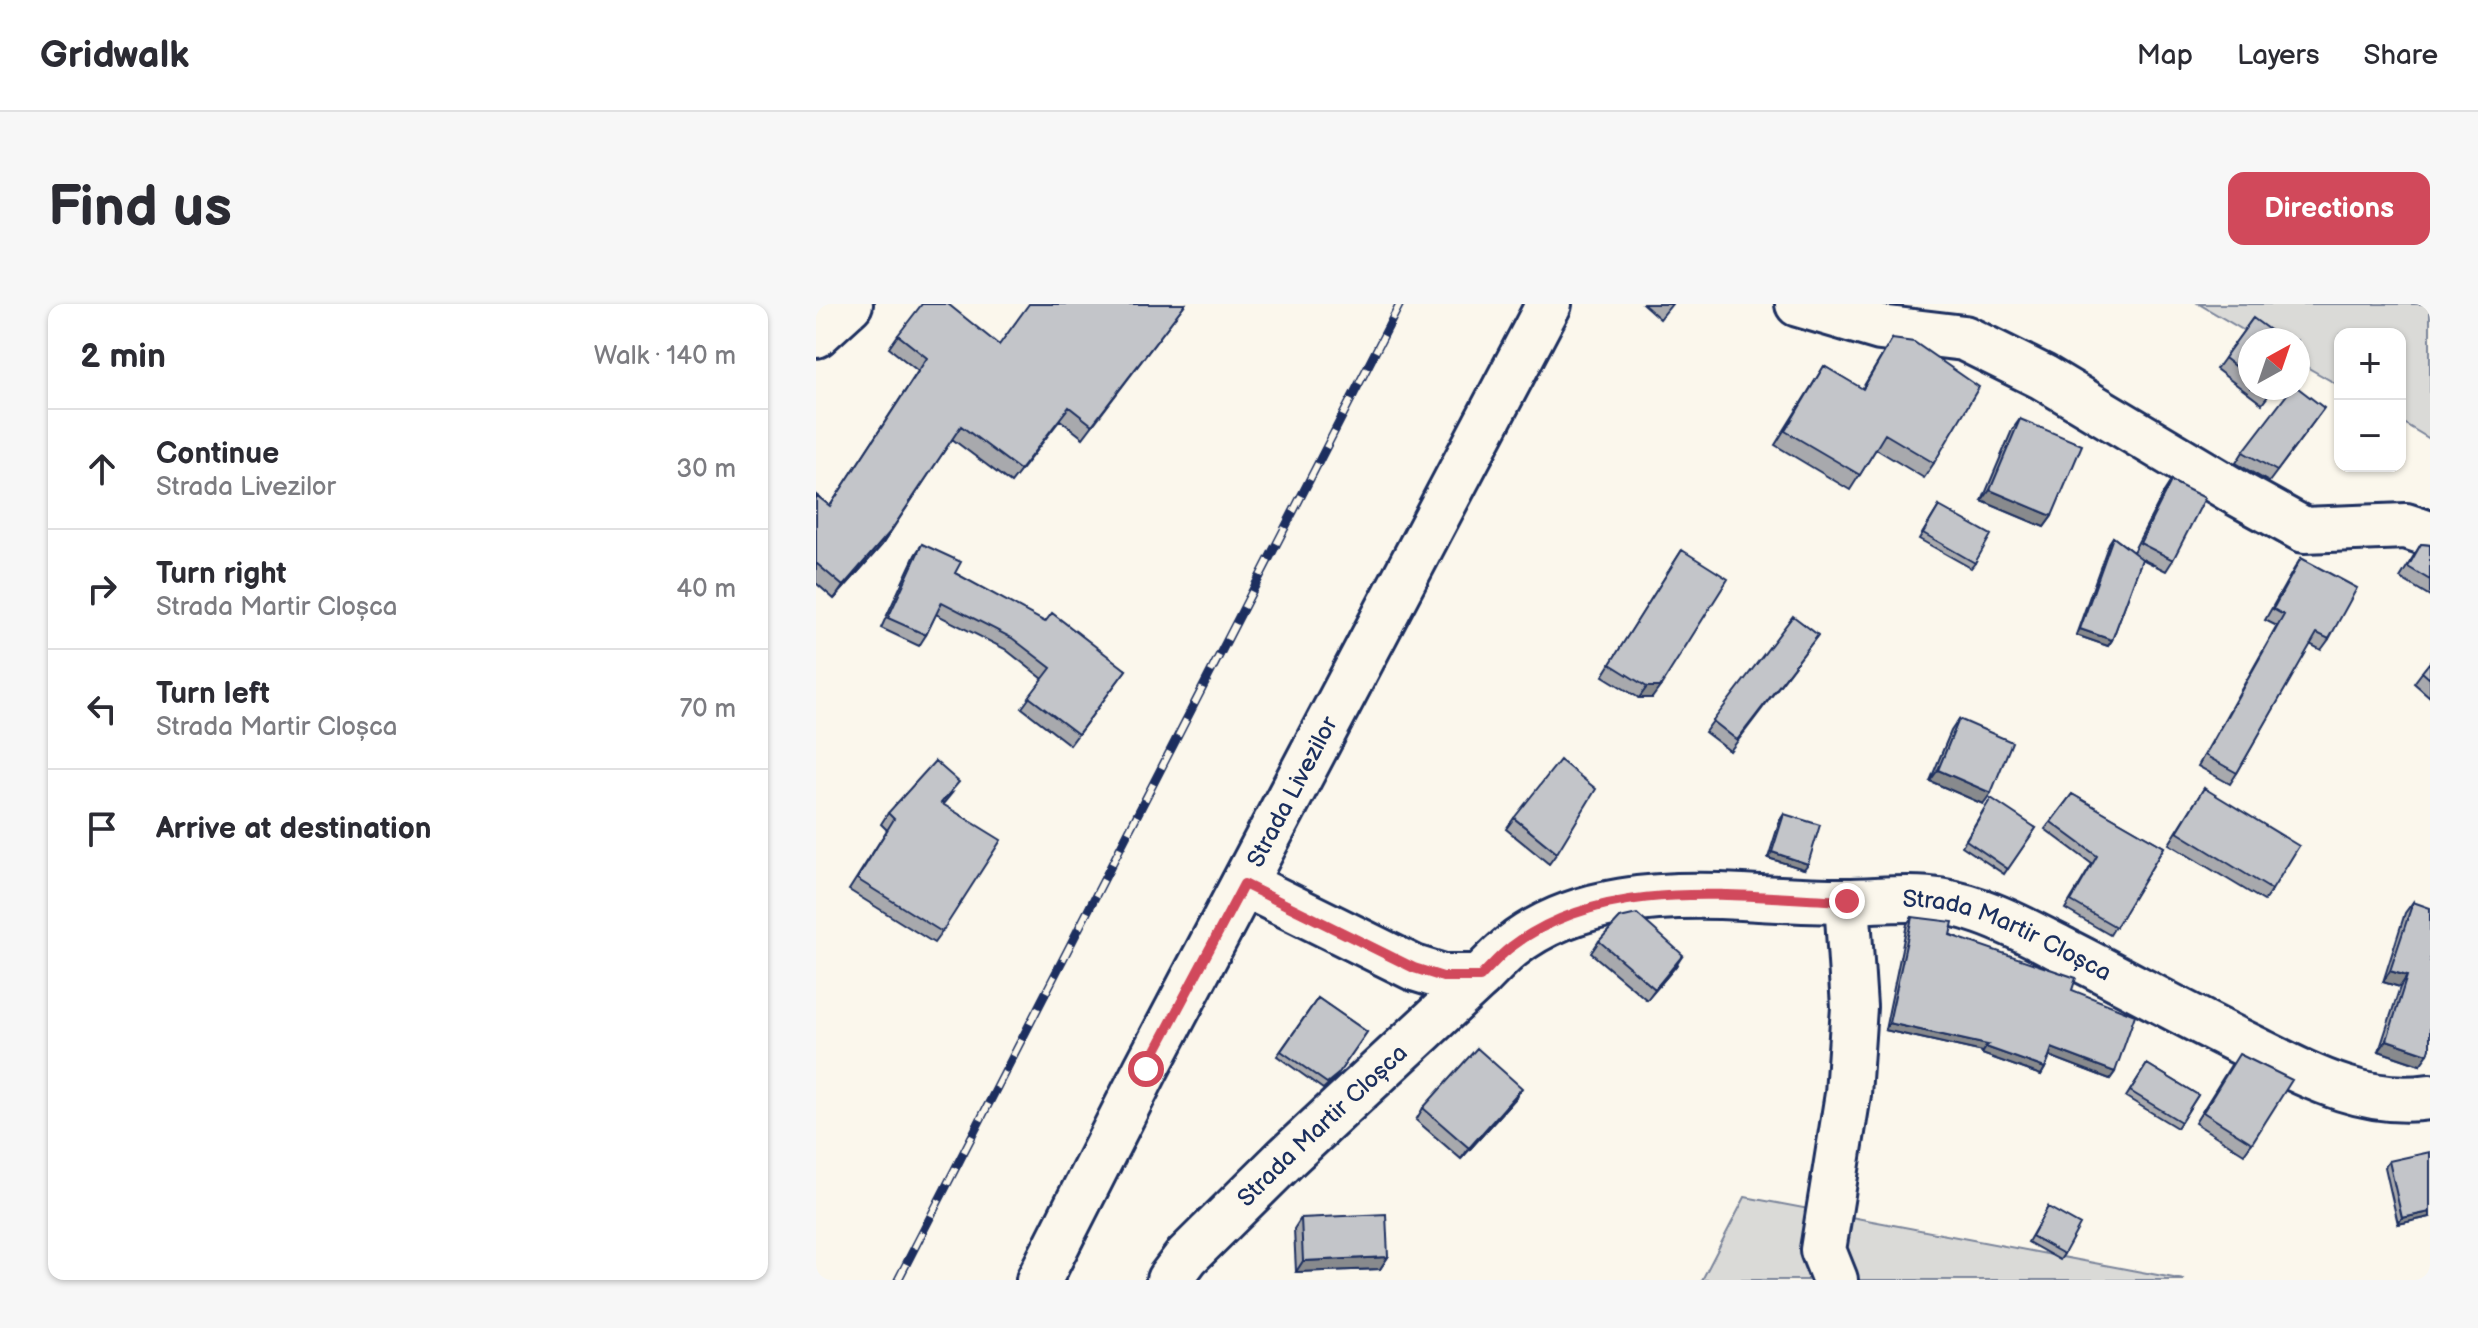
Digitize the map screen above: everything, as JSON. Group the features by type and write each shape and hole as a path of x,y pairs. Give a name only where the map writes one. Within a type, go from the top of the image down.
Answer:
{"street":[{"path":"816,335 850,304"},
{"name":"Strada Livezilor","path":"1039,1280 1146,1069 1549,304"},
{"path":"1798,304 1880,328 1964,338 2043,377 2304,530 2406,526 2430,534"},
{"path":"1244,884 1414,968 1443,977 1480,977"},
{"name":"Strada Martir Cloșca","path":"1169,1280 1187,1256 1286,1158 1510,948 1536,931 1573,914 1614,903 1699,894 1847,901 1927,898 1985,913 2326,1083 2377,1098 2430,1097"},
{"path":"1835,1280 1823,1250 1848,1094 1853,1021 1847,901"}],"shaded area":[{"path":"2199,304 2430,304 2430,439 2406,425 2406,328 2334,328 2334,383 2310,369 2310,328 2240,328"},
{"path":"1745,1197 2184,1280 1702,1280"}],"building":[{"path":"922,304 948,304 999,345 1029,304 1185,304 1092,425 1069,407 1020,470 961,426 890,532 843,586 816,563 816,495 830,506 927,358 898,335"},
{"path":"2253,318 2267,328 2246,328"},
{"path":"1892,339 1914,342 1979,387 1934,463 1885,434 1860,475 1785,431 1824,366 1863,389"},
{"path":"2238,339 2238,369 2224,358"},
{"path":"2310,397 2324,408 2277,471 2243,452 2283,400 2310,400"},
{"path":"2020,419 2082,445 2052,516 1990,490"},
{"path":"2171,481 2205,498 2173,560 2140,543"},
{"path":"1939,506 1991,535 1975,563 1923,533"},
{"path":"2113,537 2142,559 2112,640 2080,629"},
{"path":"922,544 961,562 955,573 1045,622 1052,613 1126,670 1078,734 1029,697 1051,668 1012,638 942,602 926,635 888,618"},
{"path":"2421,544 2430,545 2430,580 2408,567"},
{"path":"1682,550 1728,579 1660,687 1647,687 1610,664"},
{"path":"2301,558 2357,588 2329,639 2317,633 2237,773 2205,755 2284,615 2273,609"},
{"path":"1793,616 1818,635 1737,740 1713,721"},
{"path":"2430,662 2430,679 2422,672"},
{"path":"1959,719 2012,742 1991,793 1938,770"},
{"path":"1560,760 1596,789 1557,853 1514,818"},
{"path":"935,761 959,782 941,803 1001,840 942,932 857,879 894,819 888,813"},
{"path":"2204,788 2299,846 2272,890 2177,832"},
{"path":"2072,794 2164,847 2116,927 2071,901 2097,856 2051,822"},
{"path":"1991,798 2036,828 2008,869 1966,840"},
{"path":"1784,814 1820,825 1808,864 1772,852"},
{"path":"2413,902 2430,908 2428,1054 2387,1040 2407,976 2390,971"},
{"path":"1637,914 1683,955 1655,989 1599,941 1620,918"},
{"path":"1912,917 1953,922 1950,935 2076,978 2072,990 2135,1015 2115,1072 2052,1048 2045,1068 1986,1047 1988,1045 1889,1023"},
{"path":"1318,998 1367,1032 1338,1074 1327,1083 1281,1051"},
{"path":"1477,1048 1522,1088 1469,1148 1423,1108"},
{"path":"2239,1054 2292,1080 2252,1143 2203,1112"},
{"path":"2147,1064 2198,1095 2181,1122 2130,1091"},
{"path":"2430,1152 2430,1212 2402,1218 2389,1161"},
{"path":"2048,1207 2080,1225 2064,1254 2032,1236"},
{"path":"1386,1214 1388,1257 1303,1261 1301,1218"}],"railway":[{"path":"898,1280 1400,304"}],"route":[{"path":"1146,1069 1244,884 1414,968 1443,977 1480,977 1510,948 1536,931 1573,914 1614,903 1699,894 1847,901"}]}
